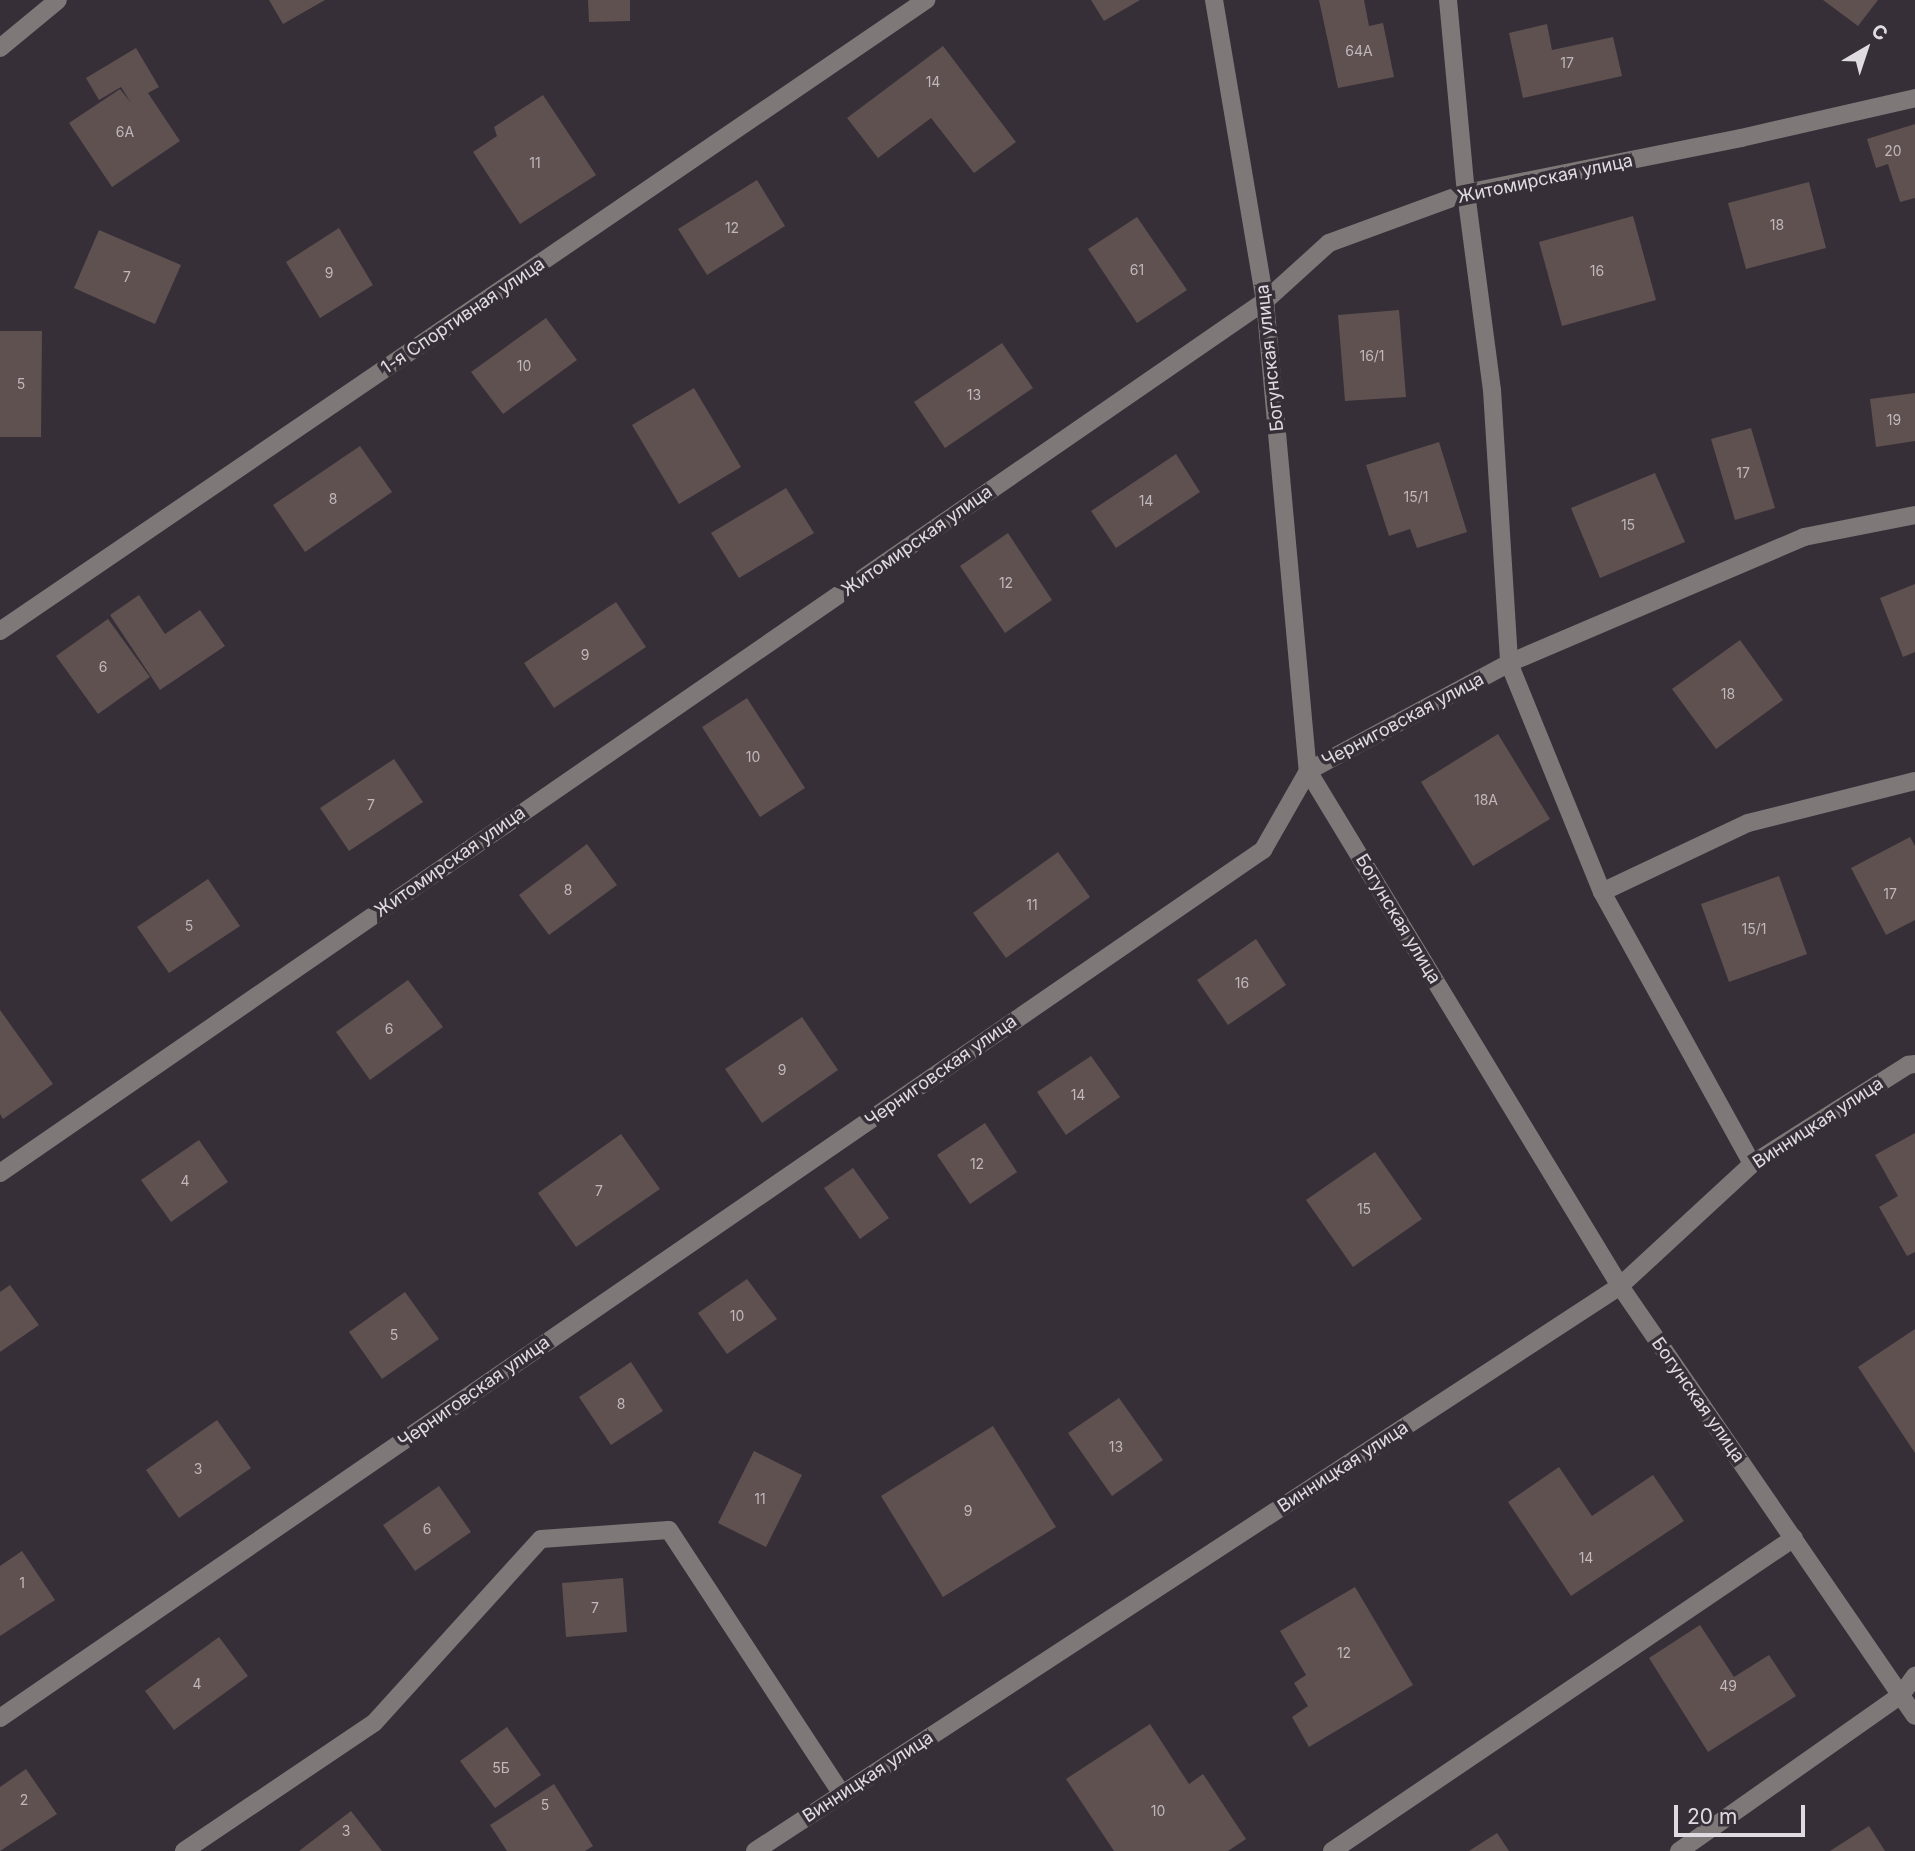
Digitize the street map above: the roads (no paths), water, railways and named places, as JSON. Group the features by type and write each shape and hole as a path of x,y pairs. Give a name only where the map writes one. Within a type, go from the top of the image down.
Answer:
{"street":[{"path":"0,48 58,0"},
{"name":"1-я Спортивная улица","path":"0,631 926,0"},
{"name":"Богунская улица","path":"1214,0 1265,301 1308,771 1620,1286 1915,1716"},
{"path":"1448,0 1466,193 1492,390 1509,663 1602,892 1752,1164"},
{"name":"Житомирская улица","path":"0,1172 1265,301 1329,243 1466,193 1741,138 1915,98"},
{"name":"Черниговская улица","path":"0,1718 1263,850 1308,771 1509,663 1804,537 1915,515"},
{"path":"1602,892 1748,823 1915,781"},
{"name":"Винницкая улица","path":"755,1851 1620,1286 1752,1164 1908,1065 1915,1064"},
{"path":"184,1851 374,1723 541,1539 669,1530 842,1794"},
{"path":"1332,1851 1794,1538"},
{"path":"1679,1851 1901,1695 1915,1676"}]}
